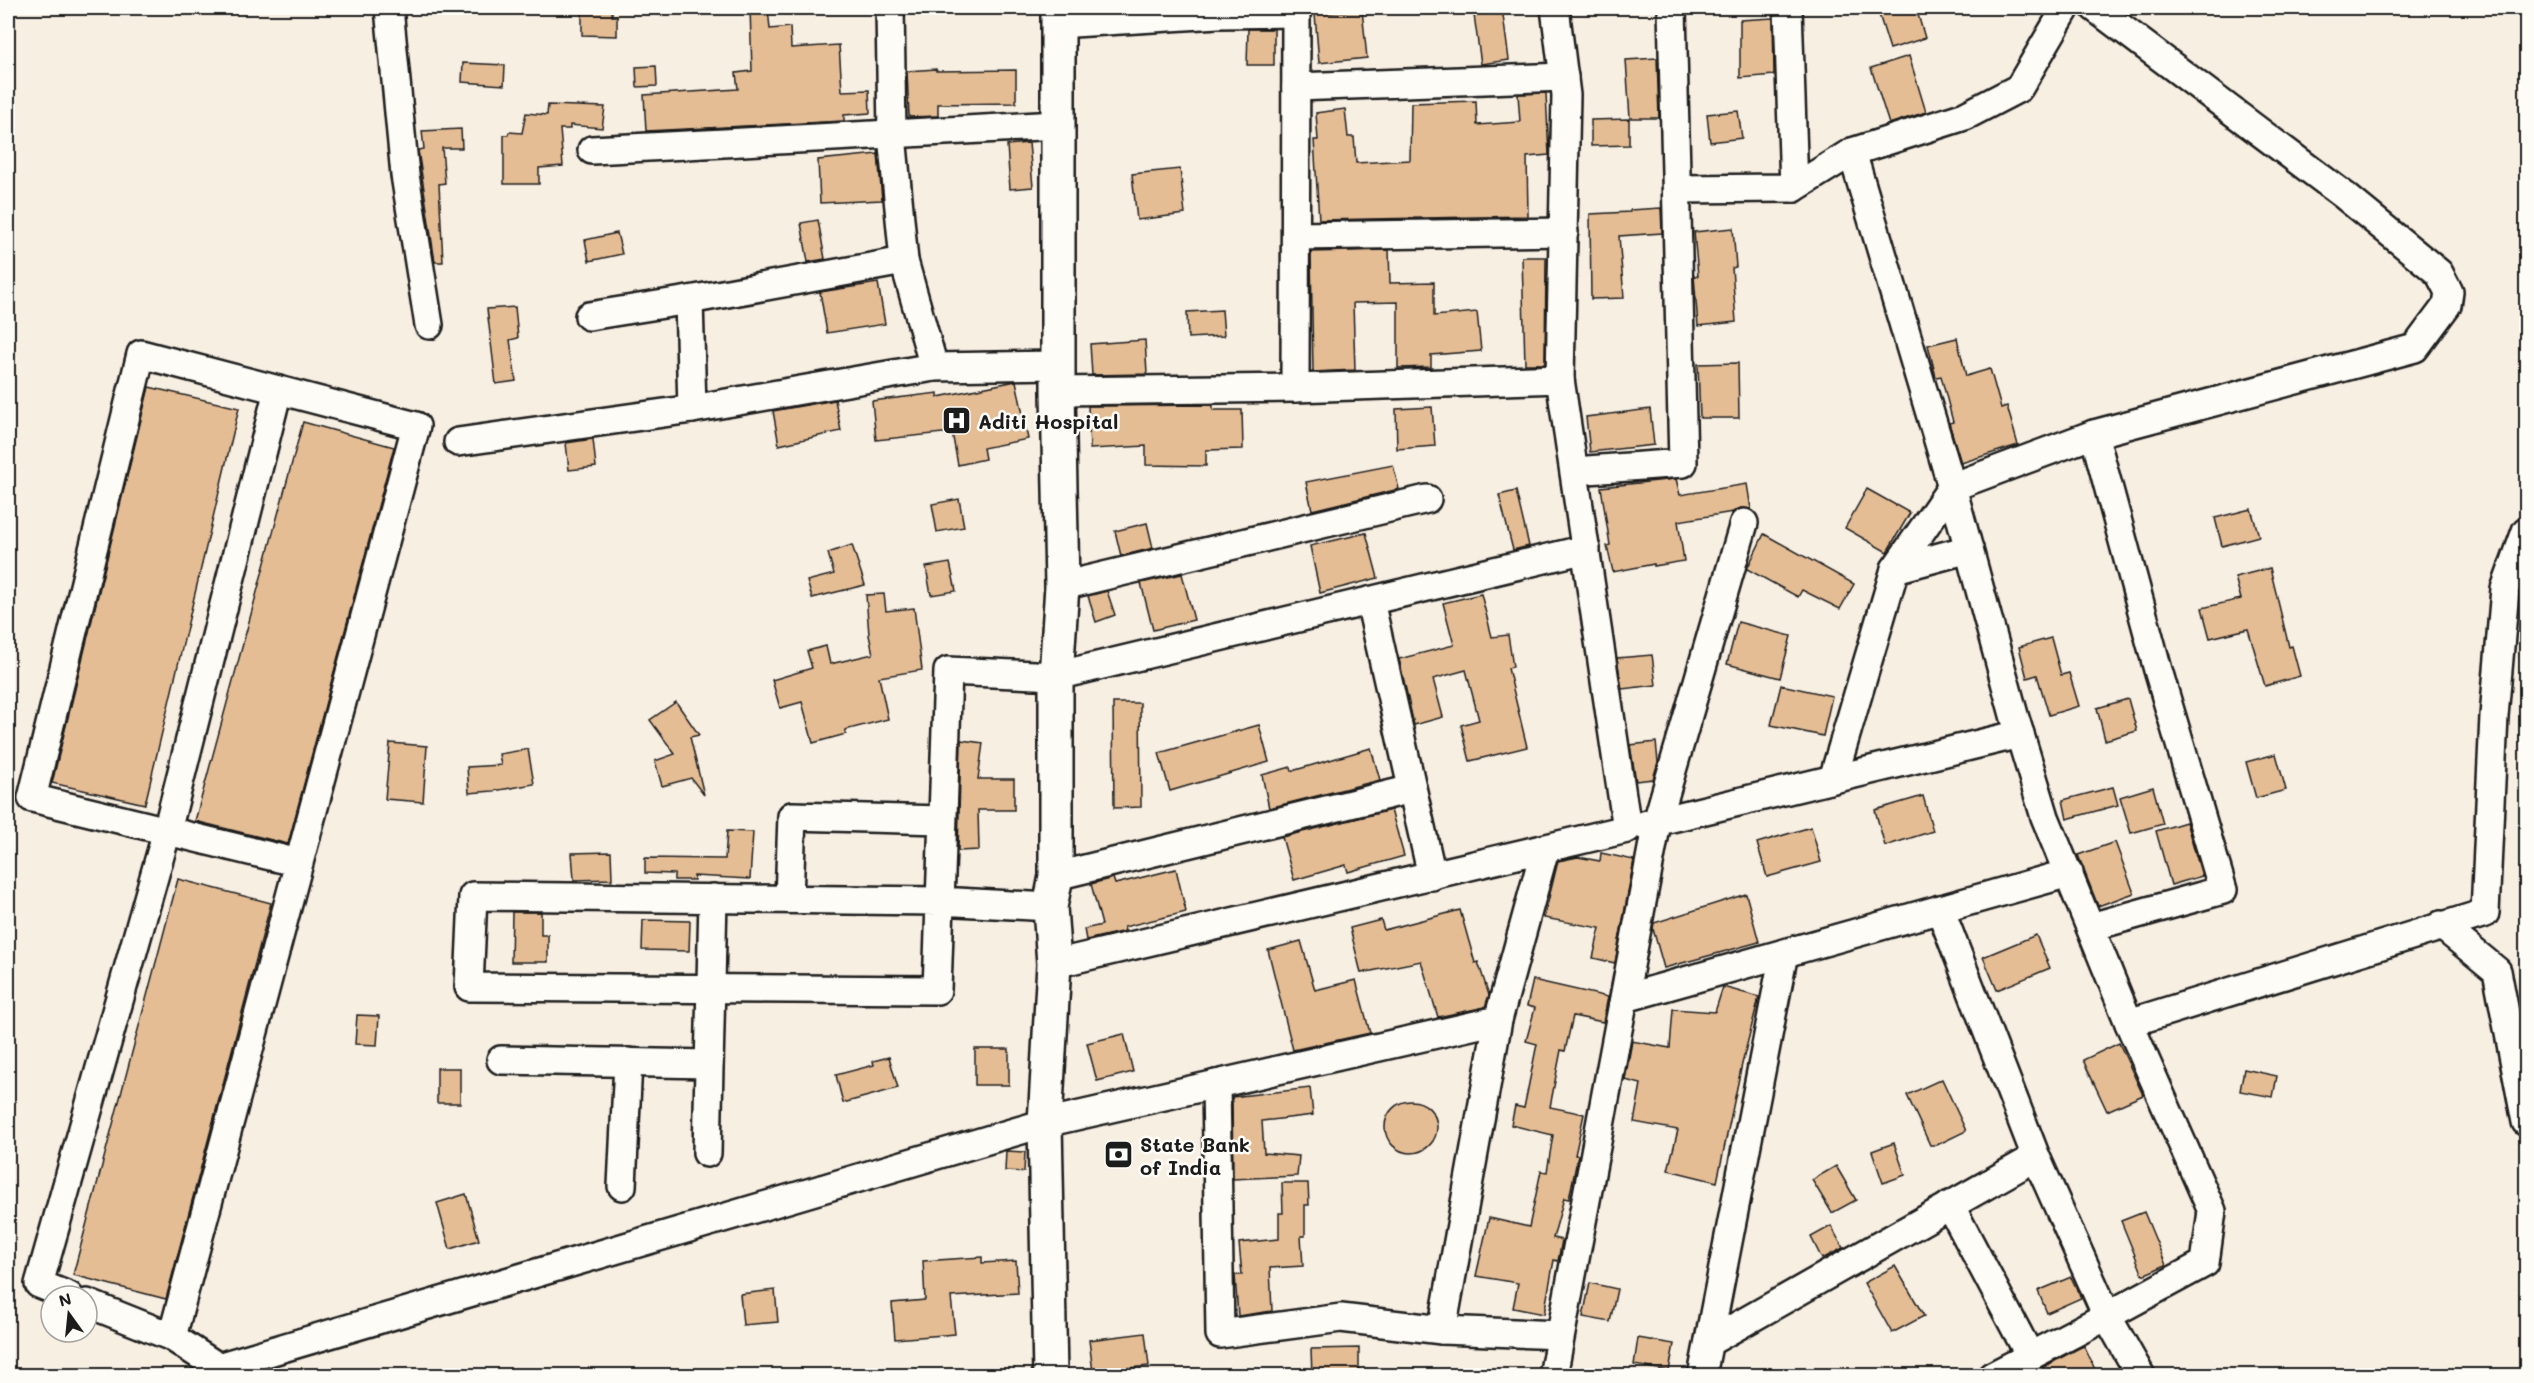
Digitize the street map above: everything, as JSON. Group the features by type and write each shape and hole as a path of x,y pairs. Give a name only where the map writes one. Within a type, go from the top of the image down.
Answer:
{"main road":[{"path":"1050,1376 1045,1123 1054,963 1056,676 1062,586 1058,16"}],"street":[{"path":"389,8 405,175 429,326"},
{"path":"890,8 892,135 904,261 934,367"},
{"path":"1555,8 1566,94 1560,379 1628,829"},
{"path":"1574,471 1683,464 1672,8"},
{"path":"1790,8 1794,188"},
{"path":"1677,189 1794,188 1852,152 1965,116 2019,88 2066,8"},
{"path":"1833,779 1895,569 1952,487 2094,434 2415,348 2447,305 2449,292 2439,273 2345,196 2095,8"},
{"path":"1058,16 1218,10 1296,10 1295,388"},
{"path":"1296,87 1564,77"},
{"path":"592,150 1058,125"},
{"path":"1852,152 1952,487 2045,817 2129,1023 2212,1210 2205,1263 1992,1376"},
{"path":"1296,236 1564,232"},
{"path":"589,316 904,261"},
{"path":"689,300 692,409"},
{"path":"172,1337 299,863 416,426 141,354 32,798 299,863"},
{"path":"458,442 692,409 934,367 1059,378 1295,388 1560,379"},
{"path":"39,1284 167,831 278,390"},
{"path":"2091,927 2223,890 2158,670 2094,434"},
{"path":"1062,586 1427,500"},
{"path":"1553,1376 1657,822 1744,523"},
{"path":"2129,1023 2485,913 2494,716 2505,589 2526,531"},
{"path":"1412,789 1053,892 939,901 473,896 469,987 937,990 939,901 948,671 1056,676 1586,549"},
{"path":"1895,569 1969,549"},
{"path":"1370,601 1432,876"},
{"path":"1054,963 1432,876 2020,734"},
{"path":"789,899 792,816 942,820"},
{"path":"1442,1330 1498,1020 1545,849"},
{"path":"1625,998 2069,873"},
{"path":"707,1153 713,898"},
{"path":"1940,909 2036,1157 2107,1316 2141,1376"},
{"path":"2441,925 2497,971 2526,1122"},
{"path":"1702,1376 1784,953"},
{"path":"99,1308 172,1337 218,1367 1045,1123 1498,1020"},
{"path":"501,1060 709,1064"},
{"path":"622,1186 628,1062"},
{"path":"1216,1084 1220,1334 1341,1318 1442,1330 1560,1335"},
{"path":"1709,1342 2036,1157"},
{"path":"1950,1205 2030,1356"}],"building":[{"path":"582,8 612,8 612,16 617,16 617,36 582,35"},
{"path":"750,8 768,8 770,29 790,27 791,48 839,45 842,91 869,90 870,113 844,115 844,121 646,131 644,95 738,89 736,73 752,71"},
{"path":"1473,8 1502,8 1509,60 1481,64"},
{"path":"1877,8 1916,8 1925,38 1890,49"},
{"path":"1362,10 1367,58 1319,63 1315,14"},
{"path":"1773,18 1774,75 1740,78 1740,20"},
{"path":"1248,29 1274,29 1274,65 1247,65"},
{"path":"1909,56 1926,112 1889,124 1871,68"},
{"path":"1657,58 1659,118 1630,118 1626,60"},
{"path":"463,63 505,65 504,85 462,82"},
{"path":"656,66 657,86 637,87 636,67"},
{"path":"936,69 936,71 1016,70 1016,103 938,104 938,116 909,117 907,71"},
{"path":"1546,93 1549,155 1527,157 1528,216 1319,220 1314,140 1318,140 1316,113 1345,109 1348,137 1354,137 1356,163 1410,160 1411,103 1476,101 1477,125 1520,122 1518,94"},
{"path":"548,105 605,107 602,128 570,125 570,129 560,129 563,166 539,168 539,184 504,184 504,135 508,135 509,132 522,133 526,113 547,115"},
{"path":"1738,111 1742,138 1710,142 1707,114"},
{"path":"1629,119 1629,145 1591,146 1591,120"},
{"path":"461,129 462,148 442,148 445,183 439,184 443,262 435,262 418,150 424,149 422,131"},
{"path":"1029,143 1033,187 1010,189 1007,145"},
{"path":"878,154 882,200 820,203 818,160"},
{"path":"1180,169 1185,214 1137,220 1132,174"},
{"path":"1661,208 1662,233 1619,236 1624,298 1591,299 1590,214"},
{"path":"818,220 825,259 808,262 801,223"},
{"path":"1733,228 1736,267 1732,268 1736,322 1698,326 1694,276 1698,276 1694,232"},
{"path":"617,233 622,254 589,261 585,240"},
{"path":"1389,250 1390,283 1434,282 1434,316 1477,312 1481,351 1431,355 1431,367 1398,368 1398,302 1353,303 1355,370 1313,372 1311,252"},
{"path":"1522,257 1546,257 1545,364 1525,364"},
{"path":"878,283 885,324 827,333 820,292"},
{"path":"515,307 518,338 510,340 516,381 496,384 487,309"},
{"path":"1222,310 1224,336 1188,338 1187,312"},
{"path":"1957,338 1966,376 1990,369 2001,408 2007,406 2018,445 1961,463 1949,423 1953,422 1941,376 1936,377 1928,345"},
{"path":"1145,340 1147,374 1092,375 1090,344"},
{"path":"1738,363 1739,418 1700,418 1698,364"},
{"path":"1016,381 1028,439 983,448 985,459 958,465 952,432 876,440 872,401 938,393 938,397"},
{"path":"149,387 239,408 145,804 52,783"},
{"path":"835,400 841,431 779,445 773,411"},
{"path":"1213,405 1213,410 1242,410 1243,449 1206,450 1206,466 1146,465 1146,446 1090,449 1088,406"},
{"path":"1432,407 1435,446 1397,449 1396,409"},
{"path":"1650,409 1654,445 1590,452 1586,417"},
{"path":"303,422 394,447 288,844 195,821"},
{"path":"593,439 596,467 569,470 566,443"},
{"path":"1393,465 1399,489 1312,510 1306,482"},
{"path":"1676,479 1680,495 1747,484 1751,509 1741,508 1733,512 1678,521 1684,561 1613,572 1607,546 1610,545 1601,487"},
{"path":"1867,489 1910,513 1887,552 1845,528"},
{"path":"1516,491 1529,546 1513,550 1499,495"},
{"path":"959,499 964,527 937,532 932,504"},
{"path":"2251,509 2259,536 2222,546 2215,518"},
{"path":"1147,523 1153,548 1121,556 1115,531"},
{"path":"1366,533 1378,578 1320,593 1310,546"},
{"path":"1764,534 1854,584 1840,609 1802,590 1798,597 1747,569"},
{"path":"852,545 865,585 812,598 807,581 834,574 828,553"},
{"path":"950,563 956,591 931,595 926,567"},
{"path":"2270,568 2289,647 2292,646 2300,676 2265,686 2248,629 2210,638 2202,608 2241,599 2235,577"},
{"path":"1182,574 1194,620 1153,630 1141,583"},
{"path":"1107,591 1115,615 1096,622 1088,596"},
{"path":"884,594 886,611 914,608 922,670 879,677 888,719 845,730 846,734 813,743 802,702 780,708 772,680 812,668 807,651 826,646 830,664 873,654 866,595"},
{"path":"1481,594 1492,637 1508,635 1513,667 1508,668 1527,747 1470,761 1461,725 1479,720 1466,670 1433,679 1443,717 1414,725 1399,659 1454,645 1443,603"},
{"path":"1738,622 1791,636 1780,678 1727,664"},
{"path":"2051,638 2061,675 2069,673 2079,706 2049,715 2037,675 2027,678 2019,647"},
{"path":"1652,655 1656,685 1622,689 1617,658"},
{"path":"1781,685 1832,696 1823,736 1771,725"},
{"path":"2128,699 2137,731 2105,740 2097,708"},
{"path":"676,702 699,735 690,737 704,795 691,778 662,786 655,761 675,754 650,720"},
{"path":"1113,703 1140,703 1141,807 1114,808"},
{"path":"1259,725 1269,762 1170,791 1159,753"},
{"path":"961,740 983,743 978,779 1014,779 1014,810 978,810 979,850 958,851"},
{"path":"1656,742 1658,762 1653,779 1636,781 1630,745"},
{"path":"390,743 427,746 423,802 385,799"},
{"path":"1371,748 1380,780 1269,808 1262,775 1291,767 1292,771"},
{"path":"528,749 534,784 469,793 467,767 501,765 499,754"},
{"path":"2276,754 2286,790 2256,798 2246,762"},
{"path":"2113,787 2118,805 2067,819 2063,800"},
{"path":"2153,787 2163,824 2131,833 2120,797"},
{"path":"1923,796 1933,831 1885,846 1875,810"},
{"path":"1391,810 1404,856 1348,872 1346,865 1294,880 1282,837"},
{"path":"2186,822 2202,876 2171,885 2156,831"},
{"path":"1811,827 1821,862 1767,877 1757,843"},
{"path":"727,831 753,832 750,879 694,876 694,880 674,880 674,874 645,873 645,858 725,859"},
{"path":"2115,842 2134,893 2098,906 2078,855"},
{"path":"611,852 612,879 574,880 572,853"},
{"path":"1601,853 1634,860 1615,963 1593,958 1600,928 1544,918 1558,861 1578,857 1600,861"},
{"path":"1176,869 1186,912 1124,927 1125,931 1086,940 1084,929 1102,925 1091,884 1113,878 1115,884"},
{"path":"178,879 271,903 166,1299 73,1275"},
{"path":"1746,894 1759,942 1664,968 1653,929 1654,923"},
{"path":"1460,910 1475,963 1478,962 1489,995 1485,1007 1438,1017 1421,961 1361,973 1350,928 1381,920 1384,930"},
{"path":"512,912 541,912 541,935 548,935 548,962 511,962"},
{"path":"643,920 690,921 689,951 642,950"},
{"path":"2036,935 2050,968 1997,990 1983,957"},
{"path":"1301,941 1315,990 1356,980 1370,1033 1293,1050 1268,950"},
{"path":"1533,980 1608,997 1603,1022 1573,1016 1565,1051 1561,1050 1550,1107 1584,1114 1569,1199 1564,1198 1553,1238 1562,1240 1558,1261 1554,1260 1544,1314 1513,1308 1518,1283 1476,1276 1489,1218 1529,1227 1541,1171 1547,1172 1553,1135 1511,1125 1515,1106 1524,1108 1537,1044 1526,1041 1535,1008 1527,1006"},
{"path":"1723,987 1759,997 1717,1182 1668,1170 1678,1130 1634,1122 1641,1084 1625,1080 1632,1041 1670,1048 1673,1009 1715,1012"},
{"path":"357,1015 379,1016 377,1045 355,1044"},
{"path":"1124,1034 1133,1072 1097,1081 1087,1043"},
{"path":"2119,1043 2143,1095 2107,1111 2083,1060"},
{"path":"975,1049 1009,1049 1009,1085 975,1085"},
{"path":"889,1057 898,1088 843,1103 836,1075 874,1065 873,1061"},
{"path":"437,1068 460,1068 460,1103 437,1103"},
{"path":"2244,1069 2277,1076 2273,1097 2240,1091"},
{"path":"1942,1079 1966,1131 1937,1145 1930,1145 1907,1095"},
{"path":"1310,1088 1313,1115 1262,1121 1264,1153 1299,1156 1297,1176 1233,1179 1232,1097"},
{"path":"1406,1101 1416,1101 1430,1108 1437,1127 1430,1146 1416,1153 1406,1153 1396,1149 1389,1142 1385,1132 1385,1122 1389,1112 1396,1105"},
{"path":"1894,1143 1905,1175 1883,1183 1872,1151"},
{"path":"1006,1151 1025,1152 1024,1172 1005,1171"},
{"path":"1836,1166 1856,1200 1832,1213 1812,1180"},
{"path":"1282,1183 1308,1183 1309,1205 1305,1205 1305,1236 1301,1236 1303,1266 1270,1268 1272,1311 1238,1316 1235,1275 1242,1275 1239,1243 1279,1239 1279,1213 1283,1213"},
{"path":"466,1194 479,1240 450,1249 437,1203"},
{"path":"2144,1212 2166,1265 2143,1275 2121,1221"},
{"path":"1831,1226 1843,1248 1822,1259 1811,1237"},
{"path":"982,1257 982,1263 1016,1261 1018,1293 951,1297 955,1334 895,1339 892,1303 925,1300 923,1261"},
{"path":"1895,1266 1924,1316 1892,1333 1864,1283"},
{"path":"2071,1277 2081,1298 2047,1313 2038,1291"},
{"path":"1590,1283 1617,1289 1610,1322 1583,1317"},
{"path":"775,1290 778,1322 743,1325 740,1294"},
{"path":"1145,1333 1149,1366 1093,1372 1089,1340"},
{"path":"1638,1338 1674,1344 1669,1371 1634,1365"},
{"path":"2084,1346 2098,1376 2027,1376 2079,1348"},
{"path":"1359,1348 1359,1376 1312,1376 1311,1349"}],"place":[{"name":"Aditi Hospital","path":"957,421"},
{"name":"State Bank of India","path":"1119,1155"}]}
